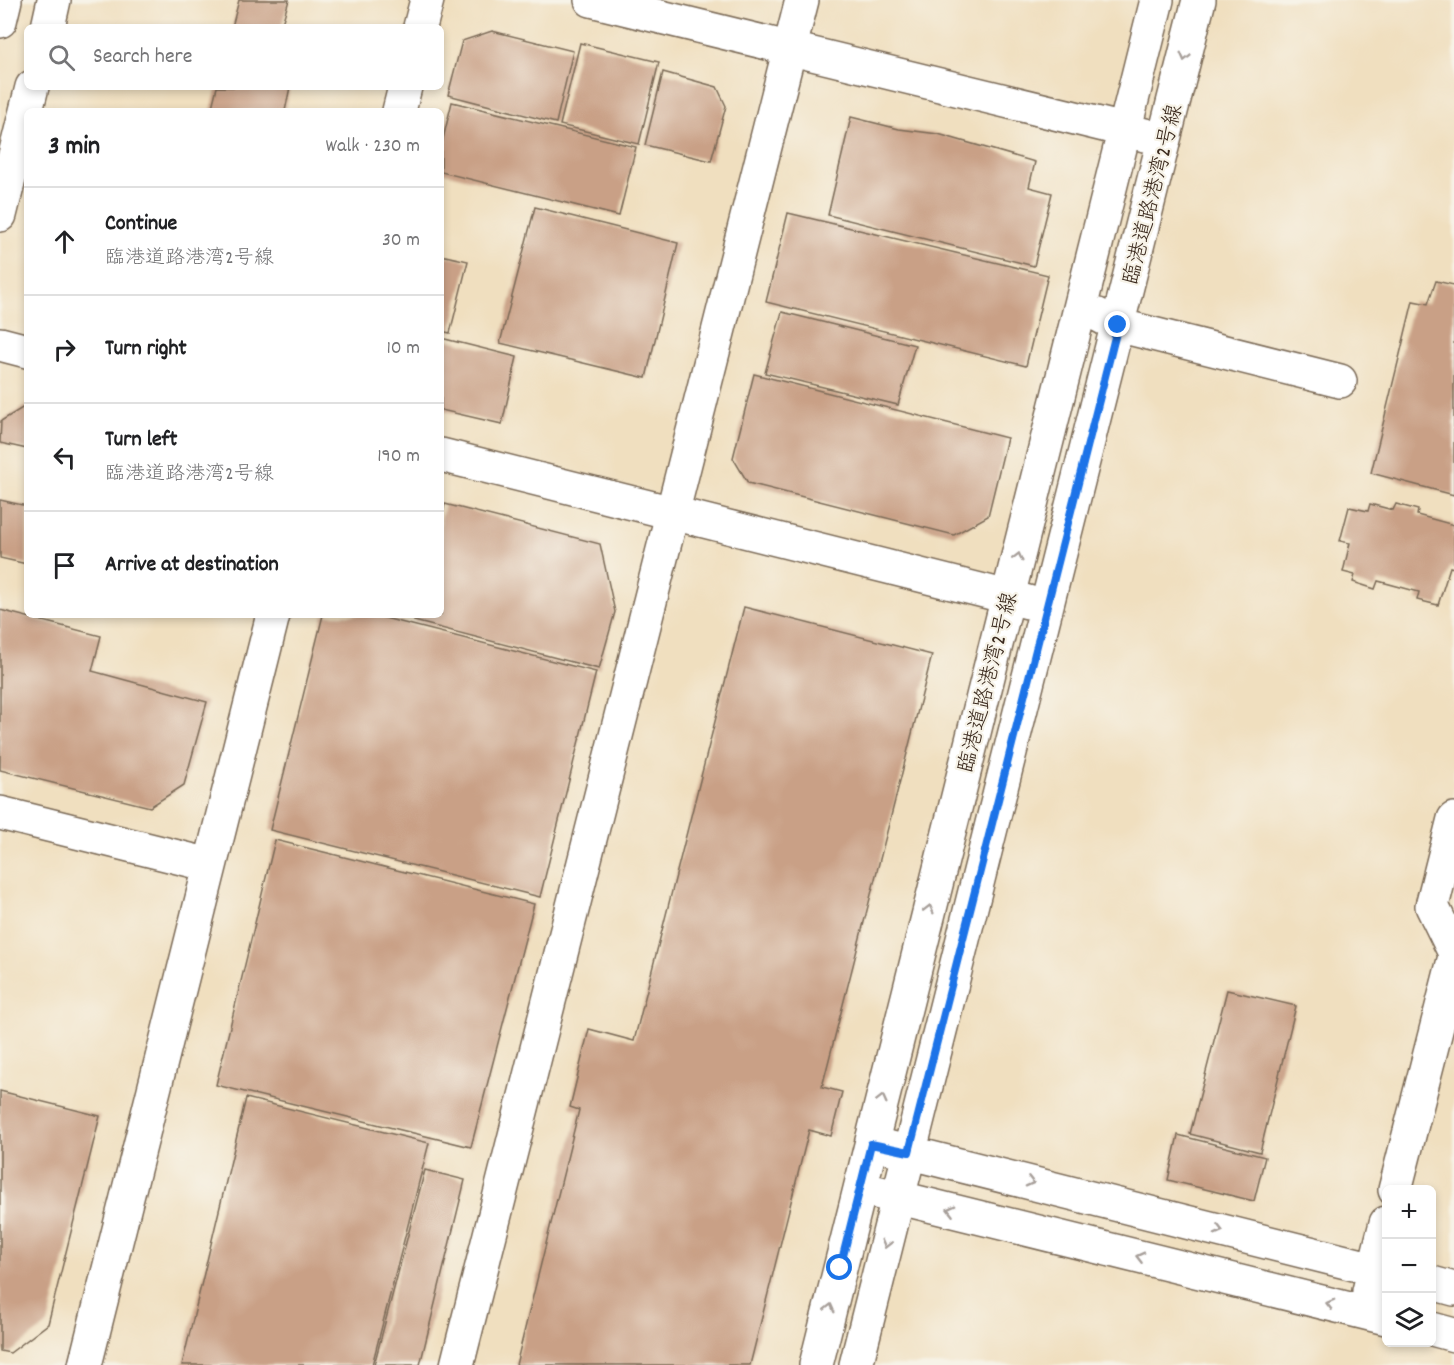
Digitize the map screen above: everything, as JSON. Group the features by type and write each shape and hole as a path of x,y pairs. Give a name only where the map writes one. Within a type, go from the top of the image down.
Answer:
{"street":[{"path":"0,21 5,0"},
{"path":"49,24 54,0"},
{"path":"421,24 427,0"},
{"path":"591,0 1164,140"},
{"path":"457,1365 802,0"},
{"name":"臨港道路港湾2号線","path":"816,1365 1157,0"},
{"name":"臨港道路港湾2号線","path":"856,1365 1199,0"},
{"path":"27,108 31,90"},
{"path":"400,108 404,90"},
{"path":"0,215 24,119"},
{"path":"1080,306 1118,325 1340,381"},
{"path":"0,344 24,350"},
{"path":"444,456 1047,607"},
{"path":"85,1365 272,618"},
{"path":"0,813 210,866"},
{"path":"1454,819 1432,906 1454,951"},
{"path":"1396,1185 1454,960"},
{"path":"871,1144 1380,1271"},
{"path":"860,1188 1375,1315 1384,1239"},
{"path":"1436,1284 1454,1289"},
{"path":"1436,1330 1454,1335"}],"building":[{"path":"239,0 289,0 282,24 233,24"},
{"path":"492,31 573,51 556,123 448,95 462,41"},
{"path":"580,43 659,62 639,144 560,125"},
{"path":"663,72 717,87 726,106 711,161 645,145"},
{"path":"216,90 289,90 286,108 212,108"},
{"path":"452,102 636,147 619,216 444,173 444,135"},
{"path":"851,117 899,129 938,134 1035,162 1029,187 1052,193 1034,266 828,215"},
{"path":"535,207 678,243 646,378 500,343"},
{"path":"788,213 1048,275 1026,366 766,302"},
{"path":"444,256 468,261 450,333 444,332"},
{"path":"1436,281 1454,285 1454,495 1371,473 1413,301 1428,304"},
{"path":"782,312 915,345 898,405 765,373"},
{"path":"444,339 517,357 502,424 444,411"},
{"path":"754,374 1007,438 988,516 954,535 748,483 733,458"},
{"path":"24,407 24,448 0,443 1,421"},
{"path":"0,500 24,505 24,563 0,558"},
{"path":"445,504 600,544 615,612 599,669 414,621 415,618 444,618"},
{"path":"1370,504 1393,510 1396,504 1418,510 1417,515 1454,525 1454,568 1450,567 1438,605 1417,600 1419,592 1378,581 1375,589 1353,582 1355,575 1343,572 1350,543 1340,541 1349,507 1368,511"},
{"path":"744,607 932,655 822,1087 842,1092 831,1136 809,1130 750,1365 516,1365 579,1110 570,1107 589,1029 634,1041"},
{"path":"0,610 101,636 92,671 207,702 184,785 150,807 0,770"},
{"path":"322,618 385,618 596,672 540,897 270,830"},
{"path":"275,840 534,904 471,1147 216,1085"},
{"path":"1227,990 1296,1006 1260,1152 1190,1134"},
{"path":"0,1091 100,1116 48,1324 10,1353 0,1351"},
{"path":"246,1098 429,1143 372,1365 182,1365"},
{"path":"1178,1135 1265,1157 1254,1201 1168,1180"},
{"path":"425,1170 465,1180 420,1365 374,1365"}],"route":[{"path":"840,1268 871,1144 909,1152 1118,325"}]}
